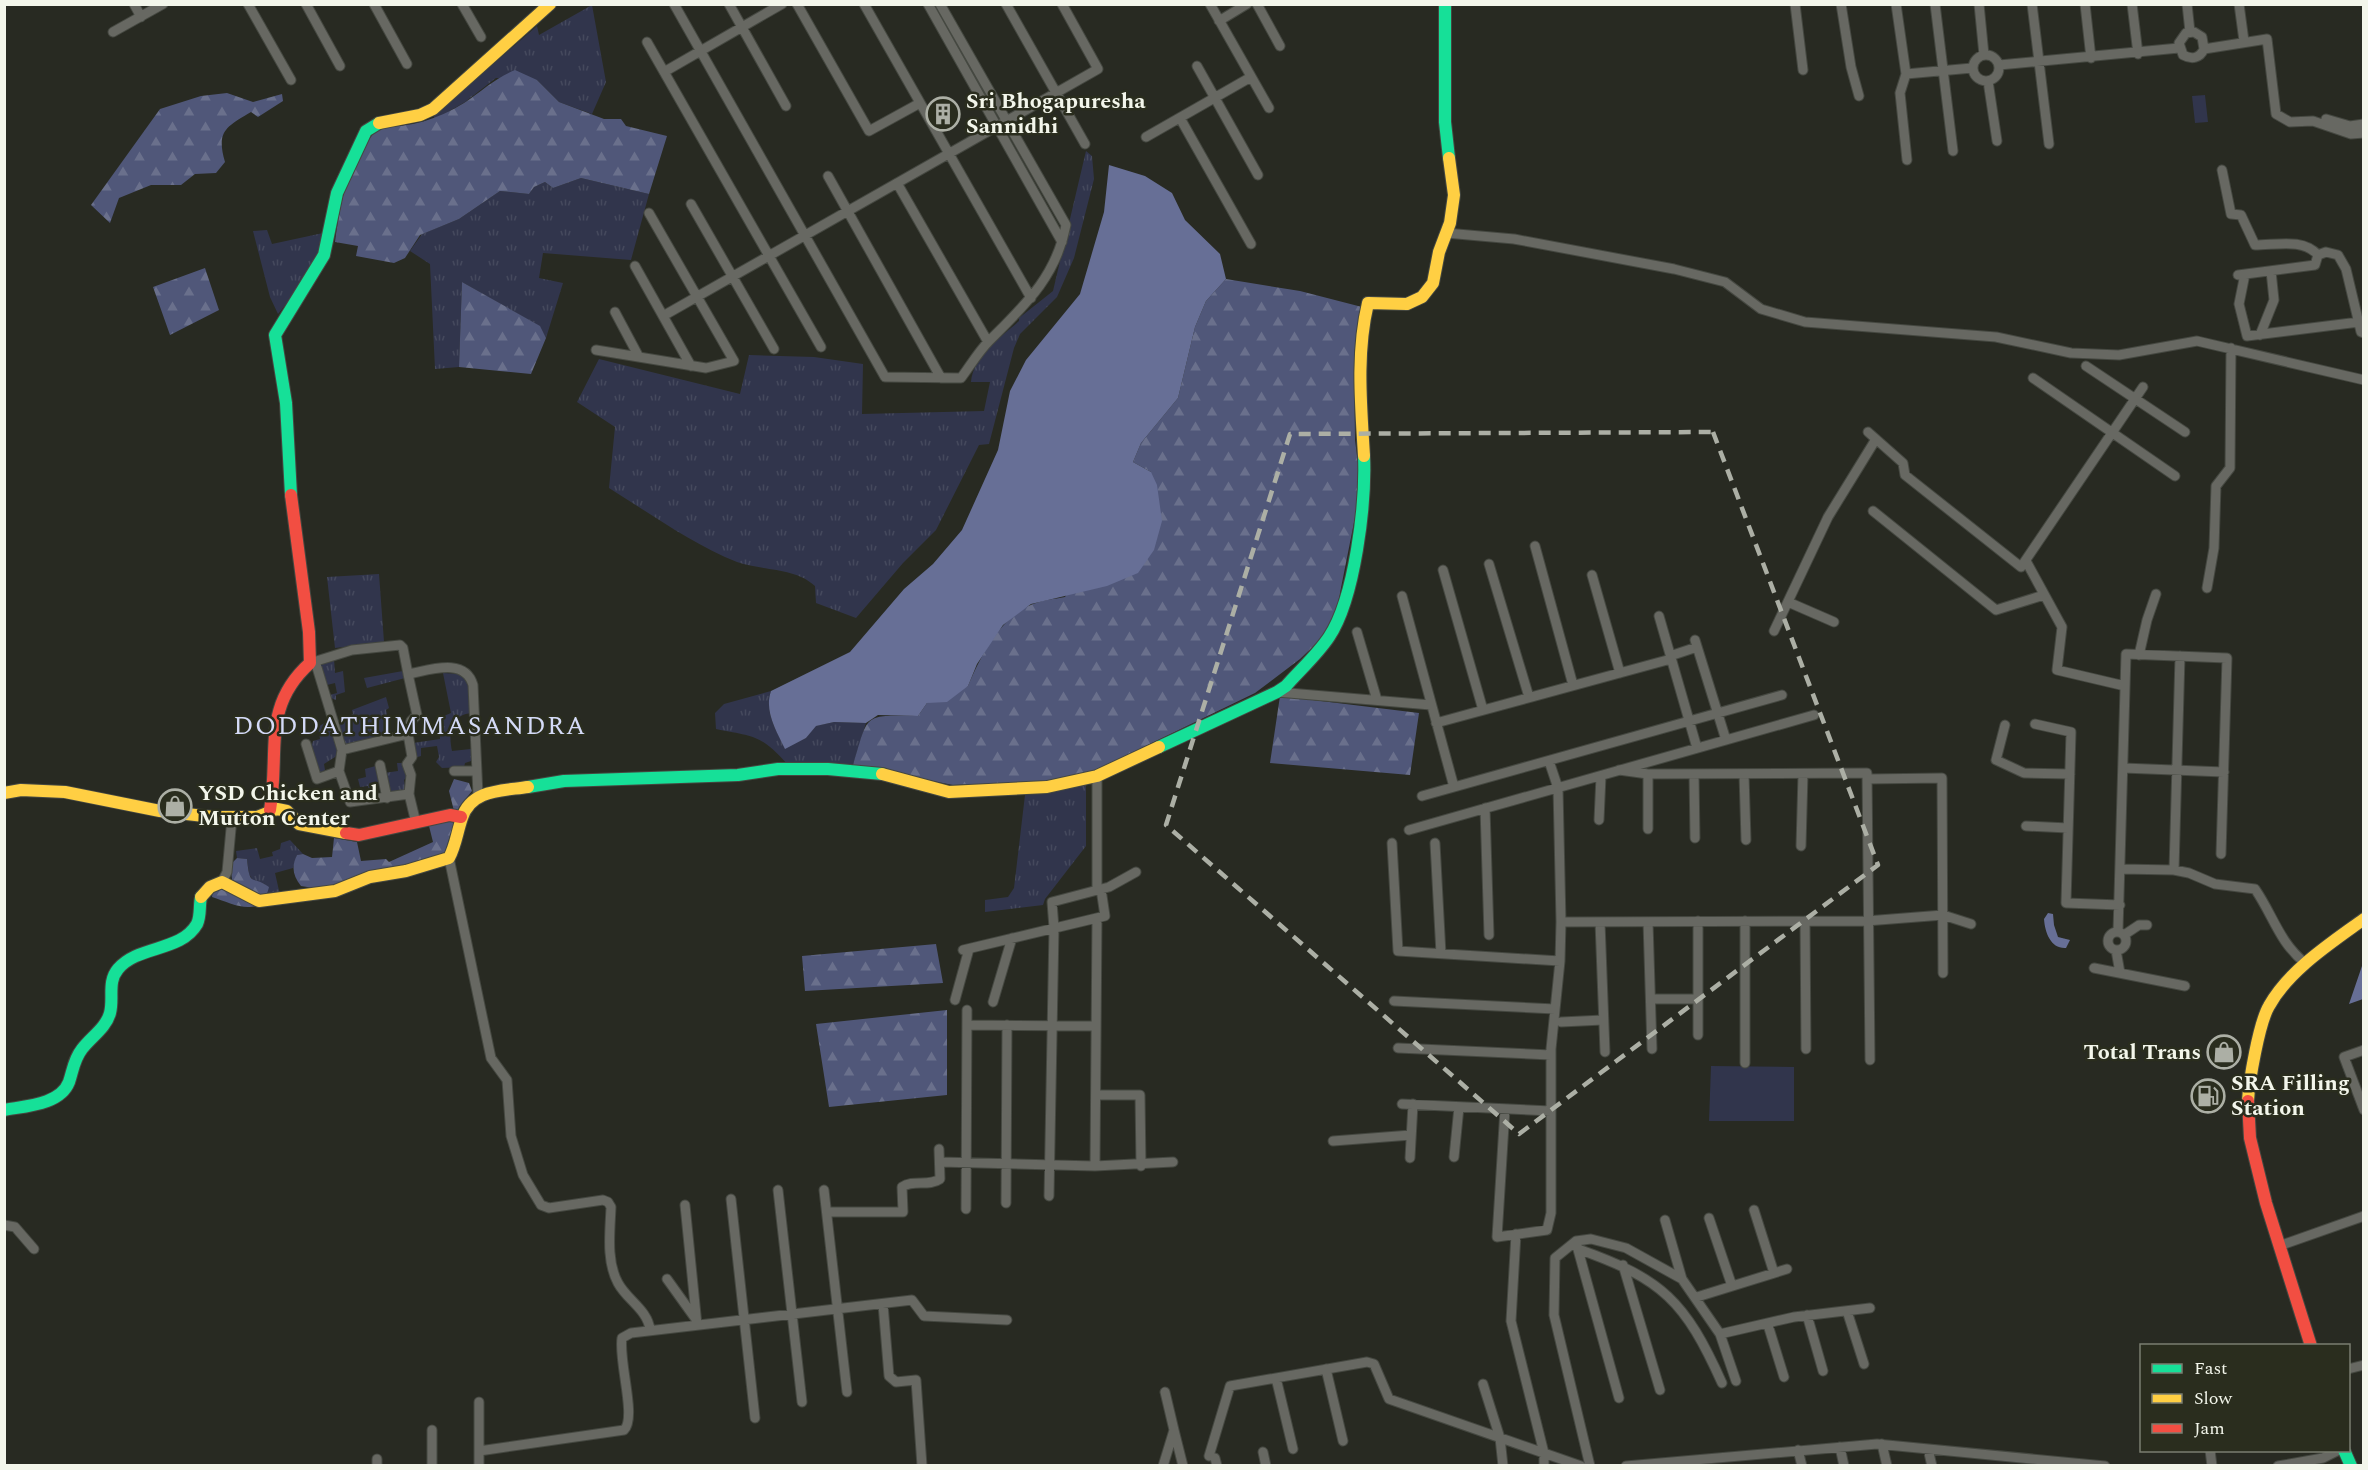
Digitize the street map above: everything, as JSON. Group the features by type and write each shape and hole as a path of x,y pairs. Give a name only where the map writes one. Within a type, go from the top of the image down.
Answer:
{"street":[{"path":"134,4 141,17"},
{"path":"113,32 162,4"},
{"path":"248,4 291,80"},
{"path":"306,4 340,66"},
{"path":"374,4 406,64"},
{"path":"462,4 481,37"},
{"path":"409,794 350,802 339,771 342,750 312,662 292,520 286,403 275,335 324,255 337,193 366,131 383,121 420,115 434,109 536,9 550,4"},
{"path":"674,4 885,377 961,378 988,342 1042,286 1062,242 1066,225 940,4"},
{"path":"729,4 786,106"},
{"path":"664,72 782,4"},
{"path":"796,4 869,131 920,103"},
{"path":"864,4 1031,298"},
{"path":"928,4 1062,242"},
{"path":"1006,4 1084,144"},
{"path":"663,316 1098,69 1062,4"},
{"path":"1210,4 1269,108"},
{"path":"1219,21 1247,4"},
{"path":"1257,4 1280,46"},
{"path":"650,1330 643,1313 618,1283 610,1252 611,1207 608,1202 603,1200 549,1208 541,1205 523,1175 511,1136 507,1080 491,1058 449,858 461,817 471,799 478,795 564,781 738,775 778,769 828,769 877,773 949,792 1047,787 1098,776 1286,686 1329,636 1344,605 1352,569 1365,486 1360,372 1363,324 1368,303 1407,304 1422,297 1433,283 1446,233 1454,195 1445,122 1445,4"},
{"path":"1795,4 1803,70"},
{"path":"1840,4 1851,67 1859,96"},
{"path":"1896,4 1906,74 1900,93 1907,160"},
{"path":"1935,4 1953,151"},
{"path":"1979,4 1984,54"},
{"path":"2032,4 2049,144"},
{"path":"2085,4 2091,58"},
{"path":"2132,4 2138,54"},
{"path":"2187,4 2190,32"},
{"path":"2239,4 2244,41"},
{"path":"2204,49 2202,37 2190,32 2182,36 2179,48 2183,55 2191,58 2199,56 2204,49 2267,39 2276,114"},
{"path":"647,42 821,347"},
{"path":"1999,65 2138,54 2179,48"},
{"path":"1984,54 1992,56 1999,65 1996,77 1988,81 1975,76 1972,68 1976,59 1984,54"},
{"path":"1197,66 1258,175"},
{"path":"1906,74 1972,68"},
{"path":"1146,137 1251,77"},
{"path":"1988,81 1997,141"},
{"path":"2276,114 2292,117 2317,117 2350,126 2364,124"},
{"path":"2276,114 2290,122 2313,121 2351,134 2364,133"},
{"path":"1179,118 1251,244"},
{"path":"2222,170 2231,214 2241,214 2255,245 2301,244 2311,247 2318,255"},
{"path":"828,177 941,378"},
{"path":"897,183 988,342"},
{"path":"691,204 774,349"},
{"path":"596,350 706,368 734,361 649,213"},
{"path":"1446,233 1514,239 1695,274 1725,282 1761,309 1804,322 1996,337 2071,353 2119,355 2197,342 2364,380"},
{"path":"2318,255 2326,252 2338,255 2346,269 2359,322 2364,333"},
{"path":"2318,255 2315,265 2241,275 2239,304 2244,332 2247,336 2260,335 2359,322"},
{"path":"635,266 691,366"},
{"path":"2260,335 2274,300 2271,271"},
{"path":"615,312 639,357"},
{"path":"2207,588 2214,548 2216,486 2230,468 2231,348"},
{"path":"2086,366 2185,432"},
{"path":"2033,378 2175,477"},
{"path":"1868,432 1903,463 1905,475 2022,567 2144,387"},
{"path":"1774,631 1828,517 1876,440"},
{"path":"1873,511 1996,610 2044,594"},
{"path":"1535,546 1573,685"},
{"path":"2026,561 2062,627 2057,670 2125,686"},
{"path":"1489,564 1529,697"},
{"path":"1443,570 1483,710"},
{"path":"1593,575 1620,673"},
{"path":"2139,655 2146,620 2156,594"},
{"path":"1402,596 1454,788"},
{"path":"1788,602 1834,622"},
{"path":"1659,616 1697,748"},
{"path":"1357,632 1377,700"},
{"path":"1436,723 1620,673 1671,657 1696,644 1726,740"},
{"path":"270,810 276,718 280,700 294,675 312,662 352,650 400,645 403,648 417,715 411,721 408,734 412,757 408,764 411,775 409,794 416,823"},
{"path":"2116,950 2126,944 2121,933 2120,905 2126,654 2228,658 2221,854"},
{"path":"2174,870 2180,656"},
{"path":"408,674 445,668 464,670 471,676 474,686 478,795"},
{"path":"1277,692 1431,705"},
{"path":"1422,796 1782,695"},
{"path":"1409,830 1814,715"},
{"path":"2035,724 2071,732 2066,903 2120,905"},
{"path":"2005,725 1996,760 2024,773 2070,774"},
{"path":"342,750 408,734"},
{"path":"306,744 317,779 339,771"},
{"path":"1505,1109 1497,1237 1547,1230 1551,1213 1551,1055 1560,961 1561,922 1558,788 1549,761"},
{"path":"380,765 387,798"},
{"path":"2123,768 2224,772"},
{"path":"454,771 477,771"},
{"path":"1619,771 1648,774 1867,773 1866,921 1870,1060"},
{"path":"1648,774 1648,829"},
{"path":"1694,774 1695,838"},
{"path":"1744,774 1746,840"},
{"path":"1801,846 1803,774"},
{"path":"956,1000 966,950 1105,916 1099,890 1098,776"},
{"path":"1599,820 1601,776"},
{"path":"1867,779 1942,778 1943,973"},
{"path":"4,792 30,790 65,792 160,811 232,818 256,817 270,810 288,811 300,825 359,835 450,815 461,817"},
{"path":"1485,808 1489,935"},
{"path":"4,1110 62,1094 68,1085 75,1057 109,1016 112,980 118,969 135,955 174,941 193,929 198,922 200,896 205,888 222,882 227,872 232,818"},
{"path":"2026,826 2068,828"},
{"path":"1392,843 1398,951 1560,961"},
{"path":"1435,843 1441,954"},
{"path":"222,882 260,901 335,891 370,877 406,871 449,858"},
{"path":"2121,869 2174,870 2190,873 2215,884 2255,889 2274,928 2291,952 2305,963"},
{"path":"1049,1196 1054,928 1052,902 1099,890 1136,872"},
{"path":"1561,922 1866,921 1942,915 1971,924"},
{"path":"1095,1167 1097,918"},
{"path":"2310,1344 2279,1246 2250,1138 2247,1116 2249,1080 2268,1007 2305,963 2364,919"},
{"path":"1698,921 1698,1035"},
{"path":"1745,921 1745,1063"},
{"path":"1804,921 1806,1048"},
{"path":"1600,922 1605,1052"},
{"path":"1648,922 1652,1049"},
{"path":"2116,950 2110,947 2108,939 2111,934 2121,933 2139,925 2147,926"},
{"path":"993,1002 1012,938"},
{"path":"2116,950 2120,973"},
{"path":"2094,968 2185,986"},
{"path":"1651,999 1698,999"},
{"path":"1394,1001 1555,1009"},
{"path":"966,1209 967,1010"},
{"path":"1561,1022 1603,1020"},
{"path":"967,1025 1096,1026"},
{"path":"1006,1203 1007,1025"},
{"path":"1398,1048 1551,1055"},
{"path":"2364,1050 2344,1057 2364,1110"},
{"path":"1096,1095 1140,1095 1141,1166"},
{"path":"1402,1104 1551,1111"},
{"path":"1410,1158 1413,1104"},
{"path":"1454,1157 1459,1107"},
{"path":"1333,1141 1411,1135"},
{"path":"827,1212 903,1212 902,1187 906,1184 935,1182 940,1179 939,1149"},
{"path":"940,1162 1095,1167 1141,1166 1173,1162"},
{"path":"778,1190 802,1402"},
{"path":"824,1190 847,1392"},
{"path":"731,1200 755,1418"},
{"path":"685,1205 697,1323"},
{"path":"1754,1210 1774,1273"},
{"path":"2279,1246 2364,1216"},
{"path":"1708,1218 1732,1286"},
{"path":"1665,1220 1682,1279 1720,1334 1736,1381"},
{"path":"4,1225 15,1227 34,1249"},
{"path":"1516,1234 1512,1321 1544,1453 1544,1466"},
{"path":"1590,1466 1554,1316 1555,1258 1591,1239 1626,1248 1682,1279"},
{"path":"1577,1245 1623,1265 1662,1289 1680,1307 1704,1344 1722,1383"},
{"path":"1577,1245 1619,1398"},
{"path":"1623,1265 1660,1390"},
{"path":"1697,1298 1787,1269"},
{"path":"667,1279 697,1323"},
{"path":"479,1451 624,1430 630,1420 619,1351 622,1338 631,1333 697,1323 912,1300 924,1316 1007,1320"},
{"path":"883,1304 889,1376 896,1382 916,1380 922,1466"},
{"path":"1720,1334 1807,1315 1870,1308"},
{"path":"1847,1311 1864,1364"},
{"path":"1807,1315 1823,1371"},
{"path":"1768,1325 1784,1377"},
{"path":"1214,1460 1230,1386 1367,1362 1374,1364 1389,1399 1581,1466"},
{"path":"1326,1369 1343,1441"},
{"path":"1276,1378 1293,1449"},
{"path":"1483,1384 1500,1437 1503,1466"},
{"path":"1165,1392 1183,1466"},
{"path":"478,1466 479,1402"},
{"path":"432,1430 432,1466"},
{"path":"1163,1466 1174,1430"},
{"path":"1882,1444 1887,1466"},
{"path":"1632,1465 1688,1463 1742,1455 1882,1444 2037,1463 2105,1466"},
{"path":"1840,1447 1844,1466"},
{"path":"1928,1449 1932,1466"},
{"path":"1798,1450 1802,1466"},
{"path":"1263,1452 1266,1466"},
{"path":"2278,1466 2323,1458 2335,1452"},
{"path":"1753,1454 1756,1466"},
{"path":"1976,1454 1978,1466"},
{"path":"1742,1455 1745,1466"}],"highlighted area":[{"path":"1713,432 1878,865 1519,1134 1166,825 1290,434"}],"green space":[{"path":"592,5 606,82 592,114 559,102 537,80 496,78 465,102 434,120 434,116 537,26 539,35"},
{"path":"515,70 537,80 559,102 604,119 621,119 626,126 667,136 649,194 581,178 553,188 545,182 534,187 529,194 500,191 459,219 420,235 405,258 394,263 356,256 358,246 335,242 343,196 353,167 368,140 379,127 413,124 444,114"},
{"path":"227,93 253,102 282,94 283,101 258,117 251,112 229,126 222,143 225,162 216,173 195,174 181,185 151,185 119,198 110,223 91,205 160,109 201,96"},
{"path":"2205,95 2208,122 2195,123 2192,96"},
{"path":"1086,151 1092,156 1094,179 1074,258 1057,297 1020,334 1014,348 989,444 979,445 936,530 903,563 856,618 816,603 815,586 807,580 788,572 747,565 720,555 609,488 615,427 577,402 599,359 740,394 749,355 814,357 863,364 862,414 984,411 990,382 971,382 973,373 989,348 1019,321 1019,318 1053,291"},
{"path":"581,178 649,194 631,260 543,253 539,278 563,283 546,338 539,326 462,282 459,367 435,369 430,264 410,251 422,234 459,219 500,191 529,194 534,187 545,182 553,188"},
{"path":"267,230 272,244 323,233 312,266 278,314 270,297 253,231"},
{"path":"205,268 219,310 170,335 153,287"},
{"path":"1226,279 1300,291 1362,307 1354,354 1355,440 1361,487 1337,608 1325,635 1300,659 1255,693 1096,770 1043,782 953,785 853,765 862,735 870,721 886,716 918,716 927,703 968,686 985,650 1011,618 1033,604 1065,597 1151,472 1133,462 1141,443 1178,398 1195,327 1206,301"},
{"path":"462,282 540,326 546,338 531,374 459,367"},
{"path":"379,574 384,642 335,648 327,577"},
{"path":"334,659 335,673 343,671 345,692 336,695 336,700 326,696 337,693 335,683 323,686 318,664"},
{"path":"403,671 405,678 367,688 364,678"},
{"path":"443,673 460,674 467,678 471,713 464,714 455,721 450,738 452,751 471,749 471,761 465,763 464,767 442,768 436,762 439,757 437,746 421,748 421,756 414,758 413,743 440,739 439,718 451,713"},
{"path":"771,691 770,714 785,748 806,738 815,726 834,722 866,723 853,765 789,766 772,748 757,739 716,729 715,713 724,704"},
{"path":"1280,696 1419,713 1410,775 1270,763"},
{"path":"386,697 391,733 346,747 334,722 353,714 352,710"},
{"path":"329,720 339,749 335,757 324,764 325,770 319,773 310,751 313,741 320,739 318,727"},
{"path":"397,763 403,763 407,777 404,780 406,792 389,795 384,773 398,771"},
{"path":"379,765 382,781 375,783 376,795 370,797 368,786 360,787 358,779 366,777 365,769"},
{"path":"454,779 469,783 472,791 459,807 444,855 320,889 301,886 298,882 294,867 297,855 303,854 312,858 332,857 334,838 357,842 361,861 386,859 389,862 433,842 428,822 454,811 449,791"},
{"path":"1086,785 1086,846 1045,899 1043,905 985,912 985,900 1008,897 1014,888 1025,795"},
{"path":"290,840 303,854 297,855 293,868 275,873 280,895 266,898 265,884 254,882 249,874 247,859 237,858 236,851 257,848 260,859 273,856 272,852 280,849 281,843"},
{"path":"237,858 247,859 251,878 269,887 265,897 253,907 238,906 212,897 213,890 228,887 232,879 230,865"},
{"path":"936,944 943,983 805,991 802,956"},
{"path":"947,1010 947,1095 829,1107 816,1024"},
{"path":"1711,1066 1794,1067 1794,1121 1709,1121"}],"shaded area":[{"path":"1109,165 1145,176 1172,193 1185,220 1220,254 1226,279 1206,301 1195,327 1178,398 1141,443 1133,462 1151,472 1157,485 1162,521 1154,550 1138,573 1107,586 1031,604 1003,625 977,664 968,686 947,702 927,703 918,716 878,715 866,723 834,722 816,726 806,738 785,749 770,713 771,691 850,652 904,589 933,564 962,530 998,450 1010,391 1026,360 1080,294 1104,212"},
{"path":"2048,913 2053,914 2058,937 2070,940 2066,948 2056,946 2050,939 2044,919"},
{"path":"2362,966 2363,999 2349,1004"}],"traffic: fast":[{"path":"1445,4 1445,122 1449,158"},
{"path":"291,495 286,403 275,335 324,255 337,193 366,131 379,123"},
{"path":"1159,747 1277,692 1286,686 1329,637 1346,599 1357,550 1363,499 1364,456"},
{"path":"528,787 564,781 738,775 778,769 828,769 882,774"},
{"path":"4,1110 41,1103 58,1096 64,1090 79,1053 108,1018 113,979 118,969 126,961 170,944 190,933 198,921 201,897"},
{"path":"2345,1452 2351,1466"}],"traffic: slow":[{"path":"379,123 420,115 433,109 550,4"},
{"path":"1364,456 1361,360 1368,303 1407,304 1422,297 1433,283 1439,252 1450,223 1454,195 1449,158"},
{"path":"882,774 949,792 1047,787 1097,776 1159,747"},
{"path":"201,897 210,887 222,882 259,901 335,891 370,877 406,871 449,858 462,818 472,801 489,793 528,787"},
{"path":"4,793 21,790 65,792 160,811 213,817 257,817 277,809 287,811 299,824 346,833"},
{"path":"2248,1101 2258,1038 2265,1014 2277,993 2299,969 2364,919"}],"traffic: jam":[{"path":"270,810 278,714 284,696 310,663 309,632 291,495"},
{"path":"346,833 359,835 450,815 461,817"},
{"path":"2248,1101 2250,1138 2266,1203 2310,1344"}],"place":[{"name":"Sri Bhogapuresha Sannidhi","path":"943,114"},
{"name":"YSD Chicken and Mutton Center","path":"175,806"},
{"name":"Total Trans","path":"2224,1052"},
{"name":"SRA Filling Station","path":"2208,1096"}],"district":[{"name":"DODDATHIMMASANDRA","path":"410,726"}]}
